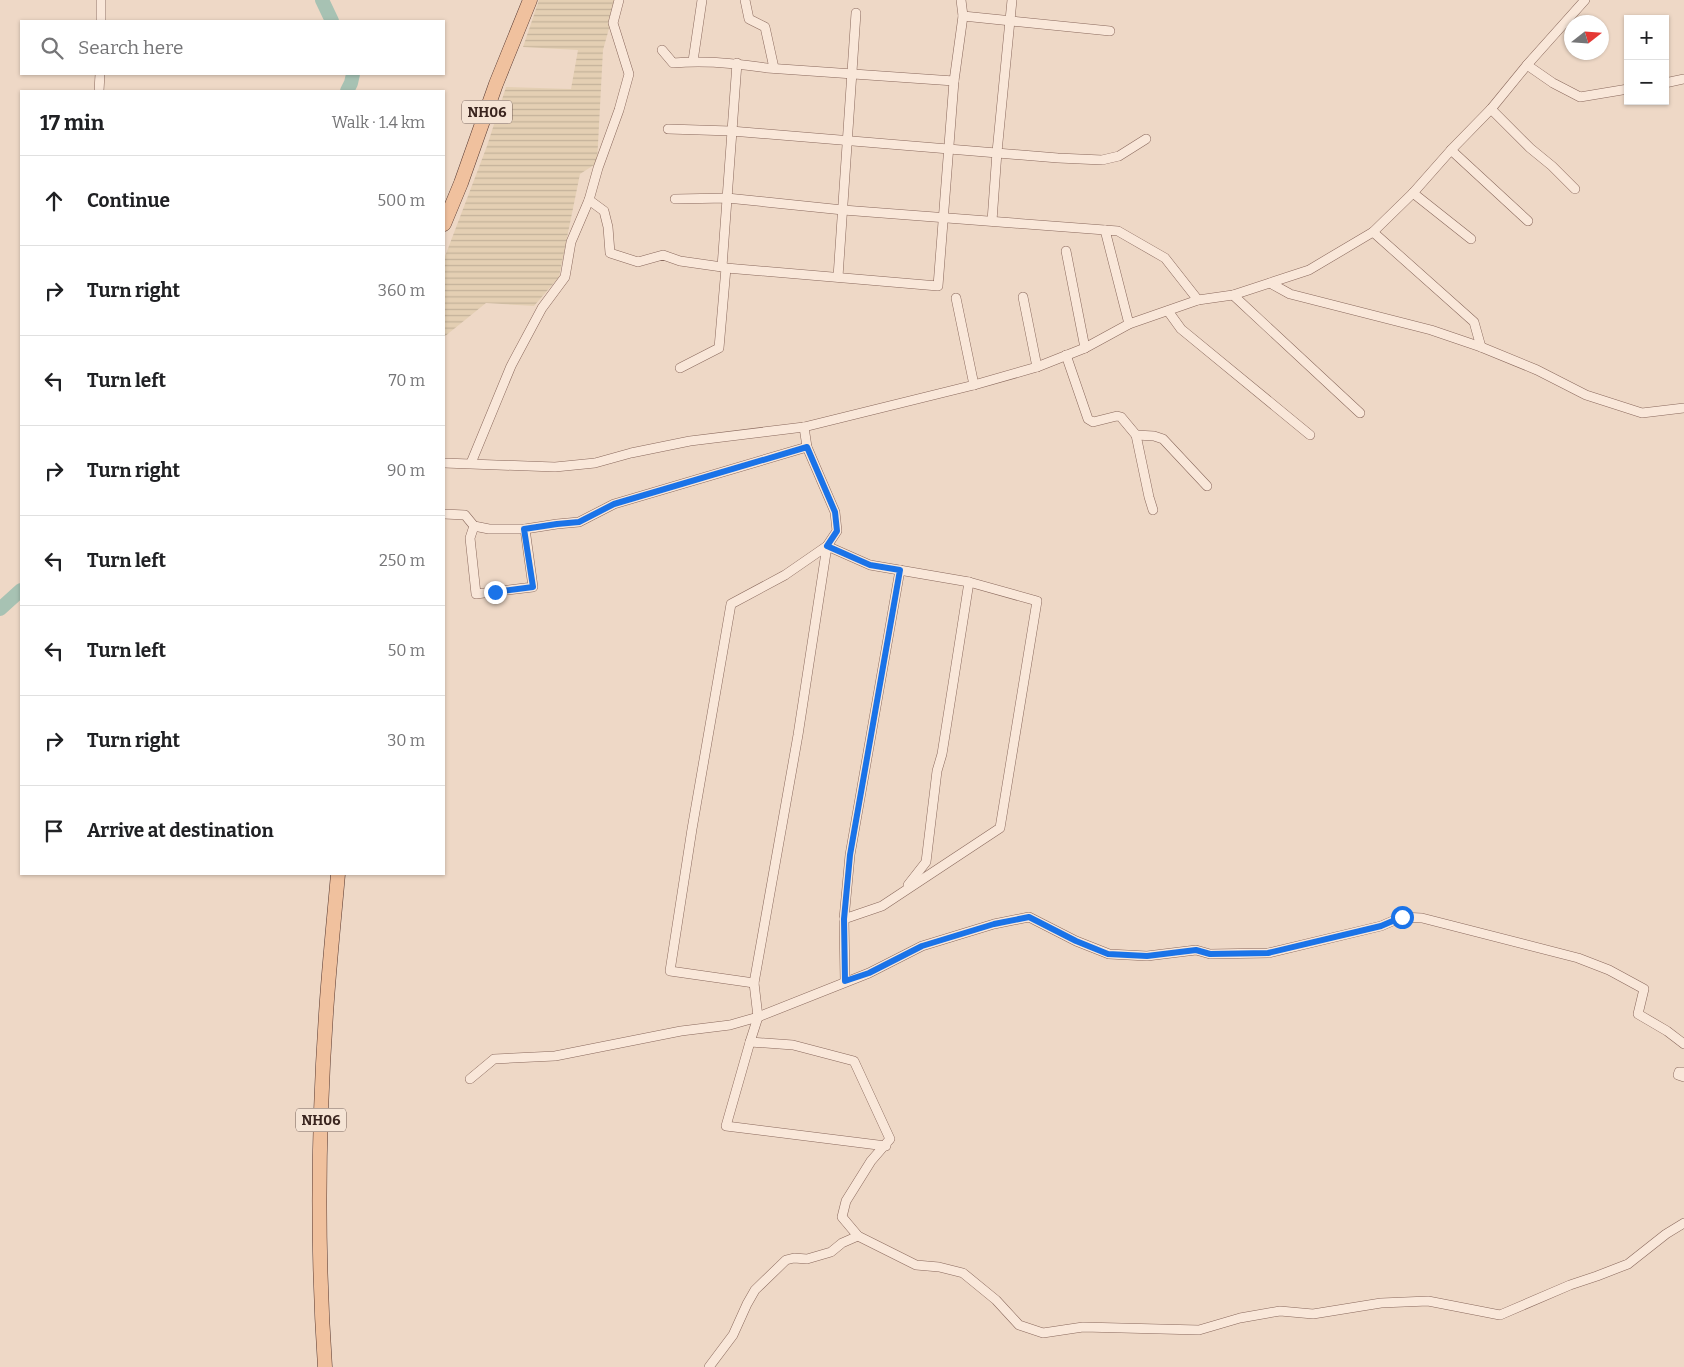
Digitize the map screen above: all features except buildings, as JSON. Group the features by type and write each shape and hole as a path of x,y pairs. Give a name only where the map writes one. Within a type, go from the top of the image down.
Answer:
{"main road":[{"name":"NH06","path":"445,222 462,183 496,84 530,0"},
{"name":"NH06","path":"324,1367 320,1273 321,1116 326,1013 338,875"}],"street":[{"path":"101,20 102,0"},
{"path":"471,463 511,366 542,308 565,277 571,242 589,200 598,168 619,110 629,74 612,23 619,0"},
{"path":"693,61 702,0"},
{"path":"745,0 749,19 766,27 774,68"},
{"path":"589,200 604,211 608,227 610,253 638,262 663,255 680,261 724,268 938,286 954,81 962,16 961,0"},
{"path":"992,220 1012,0"},
{"path":"445,463 555,467 595,463 631,453 690,442 804,427 974,385 1037,367 1085,348 1129,324 1198,300 1232,295 1309,270 1373,232 1413,193 1450,150 1491,109 1585,0"},
{"path":"838,277 856,13"},
{"path":"962,16 1110,31"},
{"path":"662,50 673,63 693,61 737,63 852,75 954,81"},
{"path":"680,368 719,348 731,131 737,63"},
{"path":"1527,65 1553,83 1580,97 1624,90"},
{"path":"99,90 100,75"},
{"path":"1669,82 1684,79"},
{"path":"1491,109 1530,148 1576,189"},
{"path":"668,129 731,131 1102,160 1119,156 1146,139"},
{"path":"1450,150 1528,221"},
{"path":"1413,193 1471,239"},
{"path":"675,199 727,198 843,210 1118,231 1165,258 1198,300"},
{"path":"1105,230 1129,324"},
{"path":"1373,232 1474,322 1480,346"},
{"path":"1066,251 1085,348"},
{"path":"1270,283 1290,294 1431,330 1480,346 1537,370 1586,395 1642,413 1684,408"},
{"path":"1232,295 1360,413"},
{"path":"1023,297 1037,367"},
{"path":"956,298 974,385"},
{"path":"1168,311 1181,329 1310,435"},
{"path":"1066,355 1088,419 1093,422 1117,416 1121,417 1136,435 1148,497 1153,510"},
{"path":"754,983 670,971 692,829 731,604 785,575 827,546 837,531 835,512 807,447 804,427"},
{"path":"1136,435 1154,436 1162,439 1207,486"},
{"path":"445,514 465,515 474,526 489,529 524,529 579,522 614,504 807,447"},
{"path":"474,526 470,538 476,594 533,587 524,529"},
{"path":"827,546 870,565 969,582 1037,601 1000,828 882,906 844,919"},
{"path":"827,546 798,735 754,983 758,1017 726,1126 886,1146"},
{"path":"845,981 844,919 850,855 900,570"},
{"path":"904,891 926,862 937,771 942,754 969,582"},
{"path":"470,1079 494,1059 555,1056 681,1030 730,1025 758,1017 869,973 922,946 994,924 1029,917 1076,941 1108,954 1147,956 1196,950 1210,954 1268,953 1381,926 1402,917 1422,918 1578,958 1609,970 1644,989 1638,1014 1667,1031 1684,1044"},
{"path":"750,1042 793,1045 854,1061 890,1139 886,1146 871,1161 846,1200 842,1217 858,1236 916,1265 939,1267 963,1273 996,1300 1019,1325 1043,1333 1083,1327 1199,1330 1240,1318 1280,1311 1314,1314 1381,1303 1428,1301 1500,1315 1570,1284 1628,1264 1666,1234 1684,1223"},
{"path":"1684,1072 1678,1072 1678,1075 1684,1077"},
{"path":"709,1367 733,1335 755,1290 786,1260 794,1258 807,1260 831,1252 842,1243 858,1236"}],"shaded area":[{"path":"539,0 617,0 603,50 597,163 580,174 559,277 534,306 486,303 445,336 445,256 487,146 506,87 571,89 578,50 523,47"}],"waterway":[{"path":"322,0 332,20"},
{"path":"348,90 353,75"},
{"path":"0,609 20,591"}],"route":[{"path":"495,592 533,587 524,529 579,522 614,504 807,447 835,512 837,531 827,546 870,565 900,570 850,855 844,919 845,981 869,973 922,946 994,924 1029,917 1076,941 1108,954 1147,956 1196,950 1210,954 1268,953 1381,926 1402,917"}]}
